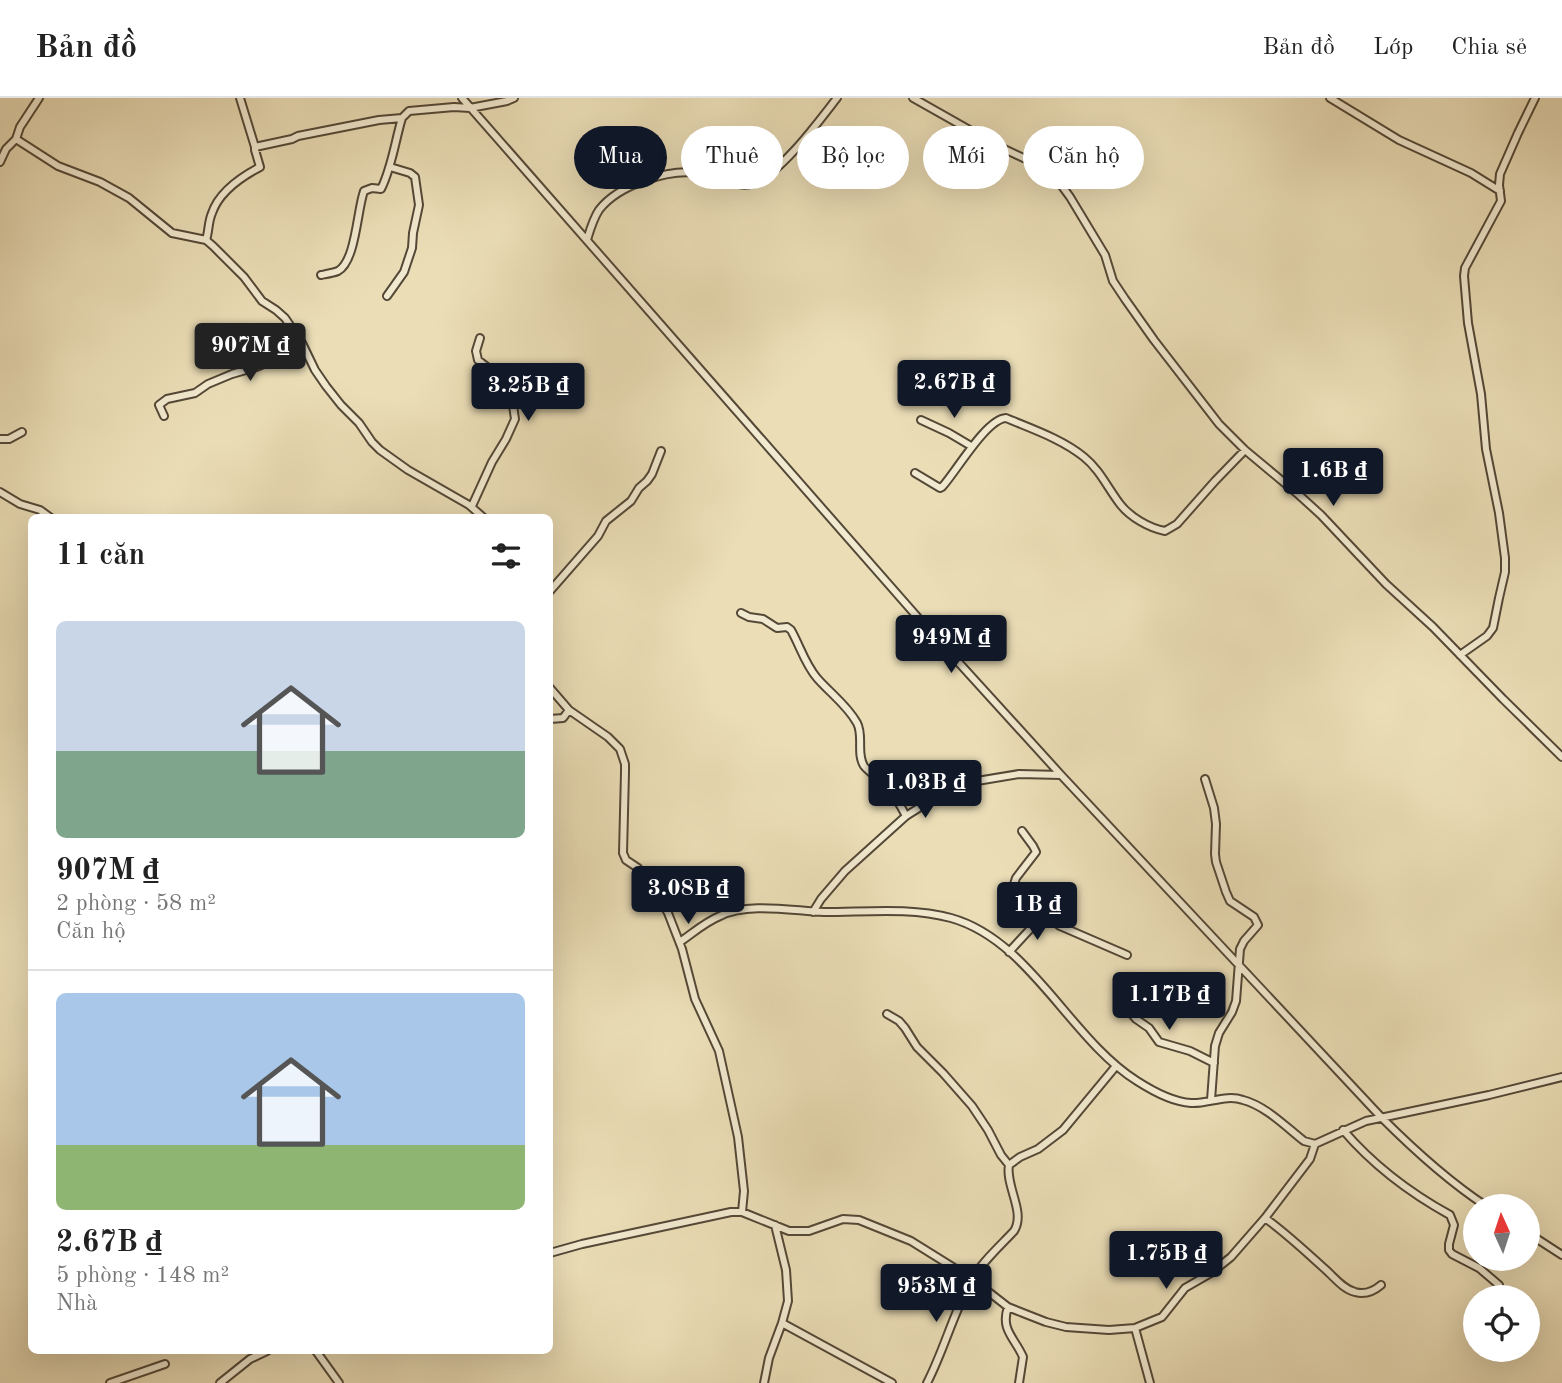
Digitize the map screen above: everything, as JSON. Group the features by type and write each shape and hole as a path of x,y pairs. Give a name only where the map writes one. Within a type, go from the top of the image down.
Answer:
{"street":[{"path":"0,162 39,98"},
{"path":"206,240 210,217 216,204 230,187 260,167 240,98"},
{"path":"462,98 886,582 1060,775 1381,1117 1469,1194"},
{"path":"321,275 339,271 343,267 356,237 359,206 364,191 381,188 390,167 402,118 409,111 470,108 514,98"},
{"path":"587,240 600,209 617,193 638,183 669,174 692,172 741,185 760,181 811,132 837,98"},
{"path":"914,98 998,146 1034,163 1059,182 1105,255 1113,281 1154,340 1219,424 1245,450 1314,508 1386,584 1562,757"},
{"path":"1330,98 1399,140 1471,173 1500,191"},
{"path":"1460,655 1487,636 1493,628 1506,566 1468,323 1465,268 1501,201 1499,180 1503,165 1535,98"},
{"path":"256,147 298,136 402,118"},
{"path":"16,139 64,169 120,192 172,233 206,240 237,270 262,301 281,313 302,343 326,386 372,442 408,470 472,506 480,514"},
{"path":"0,143 6,149"},
{"path":"387,296 404,272 412,248 419,205 415,177 390,167"},
{"path":"472,506 515,417 510,385 478,360 476,351 480,338"},
{"path":"164,416 159,405 167,398 191,395 232,374 287,359 298,352 302,343"},
{"path":"915,473 942,487 971,446 999,419 1006,418 1081,454 1098,471 1123,508 1149,526 1166,531 1177,524 1245,450"},
{"path":"922,420 971,446"},
{"path":"0,439 9,439 22,432"},
{"path":"553,588 598,537 606,521 631,501 647,481 661,451"},
{"path":"0,492 46,514"},
{"path":"741,613 763,619 777,628 791,629 813,672 843,704 857,724 861,738 860,755 865,767 892,793 906,816"},
{"path":"553,691 569,710 608,737 620,750 625,764 623,853 626,860 639,868 658,894 680,942 695,999 715,1041 724,1068 738,1137 744,1191 743,1212"},
{"path":"553,719 564,718 569,710"},
{"path":"813,912 845,871 906,816 933,799 971,782 1019,774 1060,775"},
{"path":"1205,779 1214,808 1216,862 1226,892 1230,901 1254,917 1258,925 1240,949 1236,1001 1215,1046 1211,1100"},
{"path":"1022,831 1036,852 1016,878 1013,887 1015,891 1060,926 1127,955"},
{"path":"680,942 708,922 731,911 761,908 813,912 908,912 951,918 984,933 1009,952 1116,1066 1137,1082 1180,1101 1191,1103 1241,1099 1268,1113 1304,1141 1315,1144 1357,1124 1381,1117 1562,1077"},
{"path":"1009,952 1044,914"},
{"path":"1124,996 1131,1013 1149,1028 1159,1042 1190,1051 1214,1063"},
{"path":"887,1014 899,1021 917,1047 972,1106 1004,1161 1009,1165"},
{"path":"928,1383 971,1279 1018,1223 1009,1183 1009,1165 1038,1149 1063,1130 1116,1066"},
{"path":"1343,1130 1360,1150 1387,1172 1422,1199 1450,1214 1454,1225 1449,1244 1452,1255 1479,1268 1499,1285"},
{"path":"553,1252 632,1232 731,1212 743,1212 789,1231 803,1231 843,1219 855,1219 904,1238 971,1279 1009,1307 1046,1322 1099,1330 1135,1328 1162,1317 1185,1288 1231,1257 1310,1159 1315,1144"},
{"path":"1265,1218 1351,1291 1369,1292 1381,1285"},
{"path":"764,1383 769,1357 788,1301 786,1270 775,1225"},
{"path":"1540,1241 1562,1255"},
{"path":"1009,1307 1006,1327 1023,1357 1018,1383"},
{"path":"782,1323 892,1383"},
{"path":"1135,1328 1150,1383"},
{"path":"220,1383 250,1359 261,1354"},
{"path":"318,1354 339,1383"},
{"path":"110,1383 166,1364"}]}
